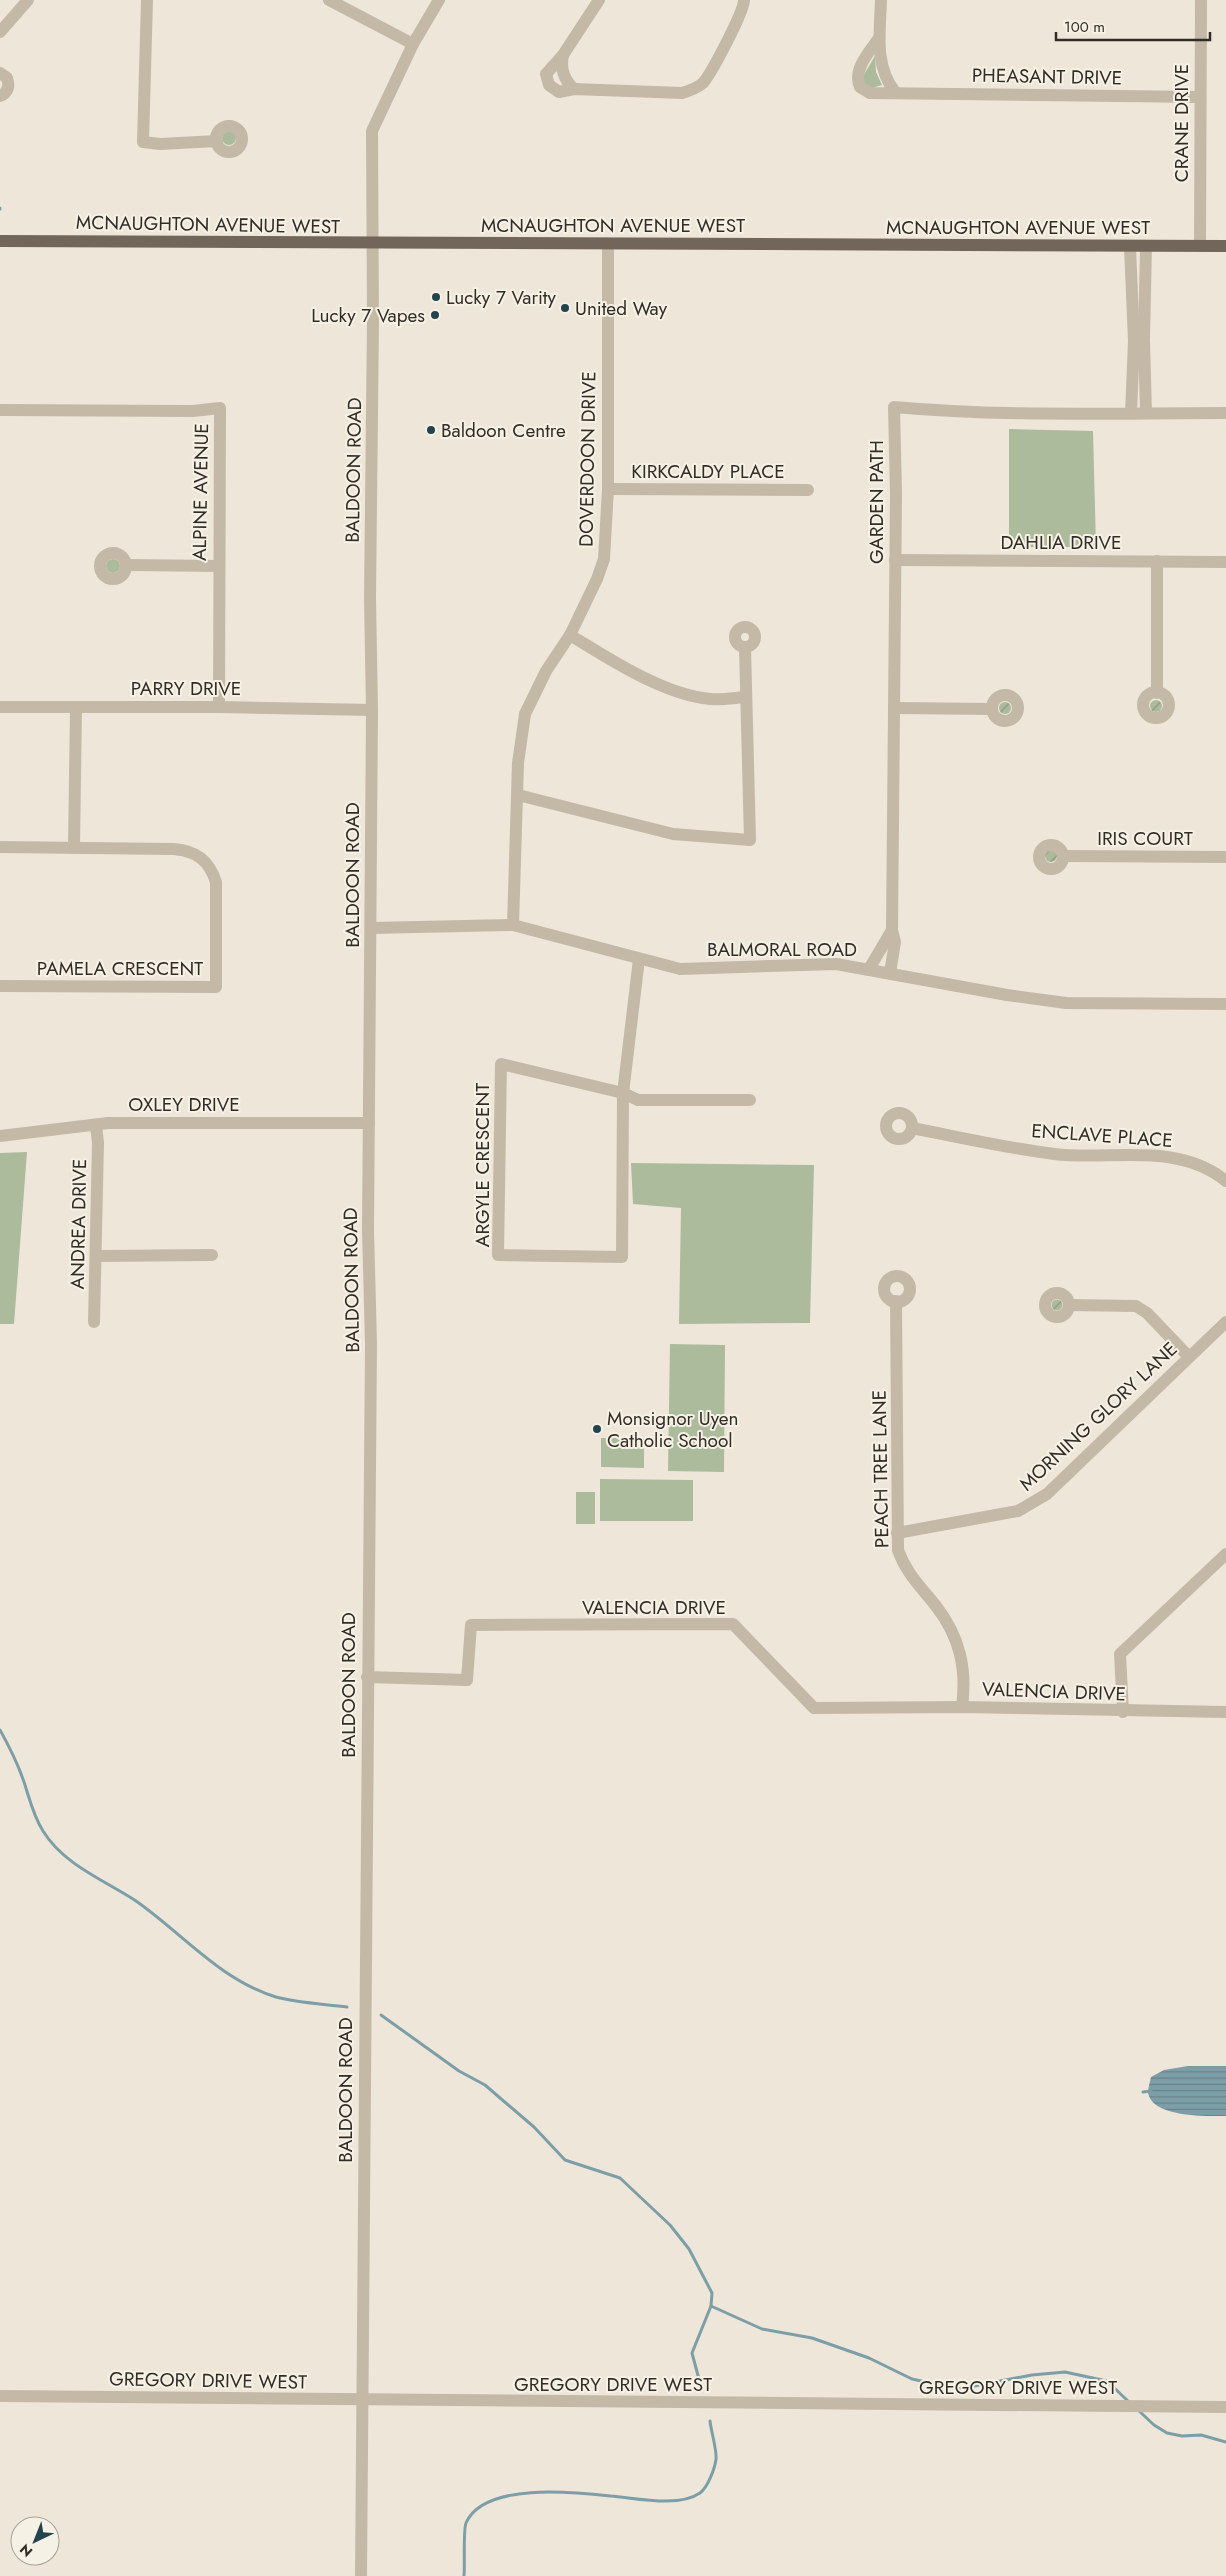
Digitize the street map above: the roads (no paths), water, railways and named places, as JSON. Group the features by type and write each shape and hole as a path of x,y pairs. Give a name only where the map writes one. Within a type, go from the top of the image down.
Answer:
{"main road":[{"name":"MCNAUGHTON AVENUE WEST","path":"0,241 1226,246"}],"street":[{"path":"0,32 28,0"},
{"path":"147,0 143,142 160,144 216,141"},
{"path":"329,0 413,44"},
{"name":"BALDOON ROAD","path":"360,2576 371,1344 368,1230 372,710 370,588 372,131 413,44 439,0"},
{"path":"599,0 563,55 548,69 546,80 553,89 559,92 574,89 682,93 693,89 703,83 726,45 744,0"},
{"path":"881,0 880,38 882,68 895,92"},
{"name":"CRANE DRIVE","path":"1200,246 1199,97 1201,0"},
{"name":"PHEASANT DRIVE","path":"880,38 860,66 858,81 864,91 870,93 1199,97"},
{"path":"563,55 562,68 564,75 574,89"},
{"path":"0,73 7,78 9,86 5,93 0,96"},
{"name":"DOVERDOON DRIVE","path":"513,925 518,763 526,714 546,671 570,635 597,579 604,559 608,489 608,244"},
{"path":"1130,246 1134,340 1130,413"},
{"path":"1146,247 1144,340 1146,413"},
{"name":"GARDEN PATH","path":"890,973 895,942 892,930 895,560 894,407 936,411 1226,414"},
{"name":"ALPINE AVENUE","path":"0,410 193,411 220,408 219,706"},
{"name":"KIRKCALDY PLACE","path":"608,489 808,490"},
{"name":"DAHLIA DRIVE","path":"895,560 1226,562"},
{"path":"1157,561 1157,693"},
{"path":"126,565 218,566"},
{"path":"570,635 635,674 675,689 709,698 745,697"},
{"path":"518,795 673,834 750,840 745,647"},
{"name":"PARRY DRIVE","path":"0,707 219,706 372,710"},
{"path":"0,847 74,848 76,707"},
{"path":"894,708 992,709"},
{"name":"PAMELA CRESCENT","path":"0,986 216,987 216,882 212,868 200,856 188,851 174,849 74,848"},
{"name":"IRIS COURT","path":"1063,856 1226,857"},
{"name":"BALMORAL ROAD","path":"371,928 513,925 680,969 836,964 1007,995 1066,1003 1226,1004"},
{"name":"GARDEN PATH","path":"870,969 892,930"},
{"name":"ARGYLE CRESCENT","path":"623,1093 501,1064 498,1255 622,1258 623,1093 639,959"},
{"path":"623,1093 638,1100 750,1100"},
{"name":"OXLEY DRIVE","path":"0,1136 96,1126 108,1123 369,1123"},
{"name":"ANDREA DRIVE","path":"94,1322 97,1256 98,1142 96,1126"},
{"name":"ENCLAVE PLACE","path":"912,1128 1057,1154 1169,1157 1190,1161 1226,1182"},
{"path":"97,1256 212,1255"},
{"name":"PEACH TREE LANE","path":"896,1302 898,1550 904,1567 950,1625 959,1647 964,1685 962,1707"},
{"path":"1069,1304 1130,1305 1142,1309 1189,1357"},
{"name":"MORNING GLORY LANE","path":"897,1533 1002,1515 1033,1504 1047,1494 1226,1322"},
{"path":"1123,1712 1120,1654 1226,1554"},
{"name":"VALENCIA DRIVE","path":"367,1677 467,1680 471,1625 733,1624 814,1708 962,1707 1123,1712 1226,1712"},
{"name":"GREGORY DRIVE WEST","path":"0,2396 1226,2407"}],"water":[{"path":"1188,2066 1226,2066 1226,2116 1182,2114 1160,2107 1152,2101 1148,2093 1151,2077 1164,2070"}],"waterway":[{"path":"0,1730 23,1778 32,1809 40,1826 52,1843 73,1863 136,1901 219,1968 256,1989 284,1999 347,2007"},
{"path":"381,2015 459,2071 485,2085 534,2127 565,2160 620,2178 670,2225 689,2249 712,2293 711,2306 692,2353 700,2383"},
{"path":"1143,2092 1151,2091"},
{"path":"711,2306 762,2329 812,2338 869,2358 912,2379 958,2389 1032,2375 1065,2372 1107,2381 1129,2402"},
{"path":"1137,2409 1154,2425 1167,2433 1182,2436 1201,2435 1226,2442"},
{"path":"464,2576 466,2523 476,2510 491,2501 510,2495 554,2492 669,2501 691,2498 700,2493 711,2477 716,2459 710,2421"}],"place":[{"name":"Lucky 7 Varity","path":"436,297"},
{"name":"United Way","path":"565,308"},
{"name":"Lucky 7 Vapes","path":"435,315"},
{"name":"Baldoon Centre","path":"431,430"},
{"name":"Monsignor Uyen Catholic School","path":"597,1429"}]}
